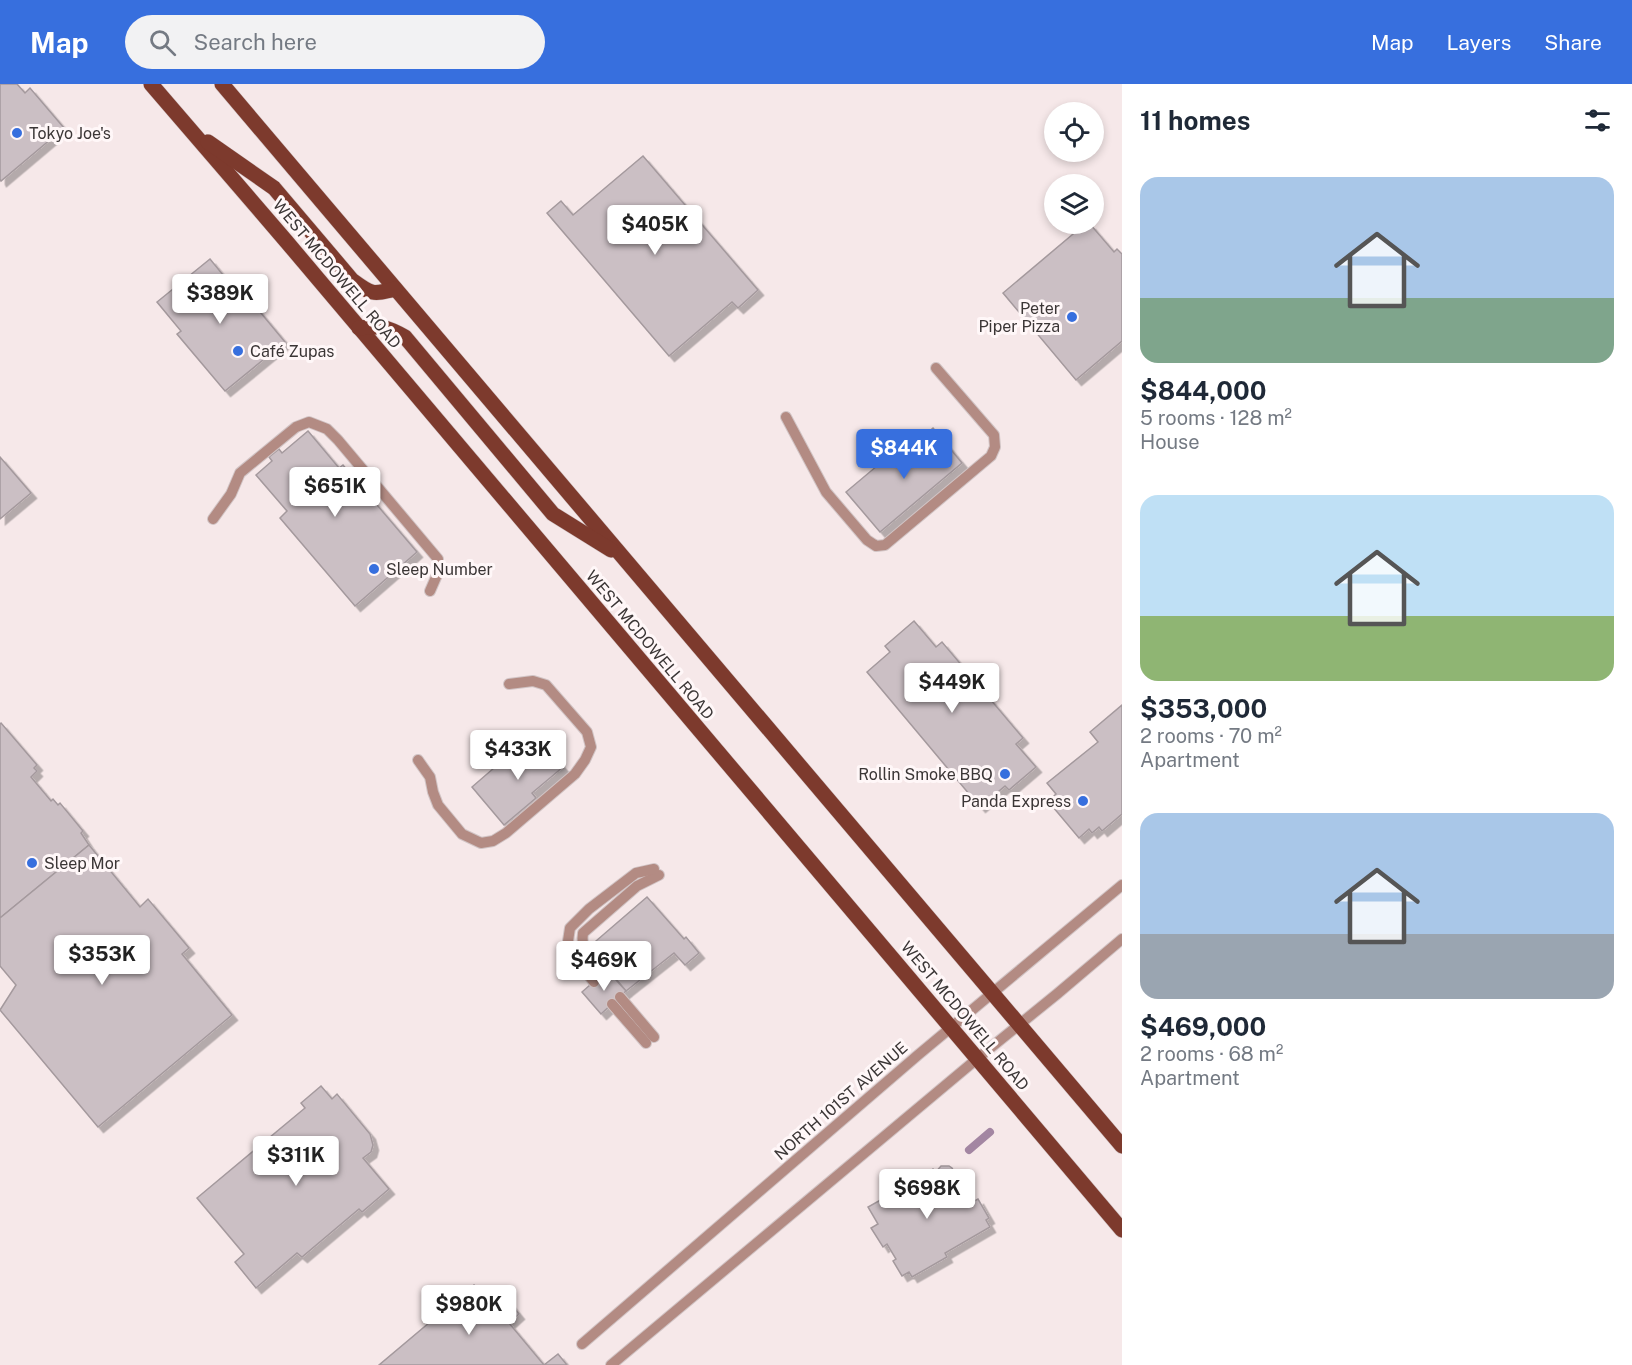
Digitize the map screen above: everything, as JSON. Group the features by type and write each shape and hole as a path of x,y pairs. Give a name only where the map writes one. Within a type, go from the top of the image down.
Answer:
{"main road":[{"name":"WEST MCDOWELL ROAD","path":"151,84 1122,1230"},
{"path":"222,84 1122,1146"},
{"path":"189,128 274,188 352,280 376,294 395,289"},
{"path":"359,327 380,326 405,337 553,514 623,558"}],"lane":[{"path":"786,417 826,492 867,540 876,546 885,545 991,456 995,447 994,435 936,368"},
{"path":"213,519 231,494 240,473 296,427 309,422 327,429 338,440 438,559 437,575 430,591"},
{"path":"418,759 430,777 438,805 462,834 482,843 493,841 506,833 575,774 591,747 587,732 546,685 533,681 509,684"},
{"path":"598,978 573,955 568,941 570,928 589,909 636,873 656,872"},
{"name":"NORTH 101ST AVENUE","path":"582,1344 882,1085 1122,885"},
{"path":"611,1365 1122,939"},
{"path":"616,1000 650,1040"}],"building":[{"path":"0,84 17,84 25,93 30,88 64,128 1,181 0,179"},
{"path":"643,156 758,290 738,308 732,302 669,356 547,213 561,201 573,215"},
{"name":"Peter Piper Pizza","path":"1073,234 1099,234 1114,252 1117,249 1122,254 1122,341 1076,380 1003,293"},
{"path":"210,259 232,286 236,283 285,342 225,391 177,334 181,331 157,302"},
{"path":"933,428 962,463 880,532 846,492 890,455 892,458 905,447 909,449"},
{"path":"308,431 339,468 343,465 417,552 355,606 280,518 287,511 256,475 272,461 269,457 279,449 282,453"},
{"path":"0,457 31,493 0,519"},
{"path":"914,621 936,647 942,642 1023,738 1016,744 1036,767 1009,790 1005,786 980,807 867,672 890,652 885,646"},
{"path":"1122,705 1122,814 1102,831 1099,827 1092,833 1089,829 1079,838 1048,801 1056,794 1047,783 1098,742 1090,732"},
{"path":"0,724 37,765 34,768 37,771 31,777 51,801 53,799 58,805 60,803 83,831 81,833 89,845 0,918"},
{"path":"537,736 563,767 532,793 536,798 504,825 472,787 502,761 507,768 518,759 515,755"},
{"path":"89,845 140,907 148,899 189,948 182,954 232,1015 98,1127 0,1010 16,985 0,966 0,918"},
{"path":"647,897 699,953 685,965 674,953 626,991 589,947"},
{"path":"607,970 626,991 601,1014 582,992"},
{"path":"321,1086 332,1099 337,1094 370,1134 373,1145 371,1152 363,1158 389,1189 362,1212 359,1209 302,1257 297,1253 256,1288 235,1262 244,1254 197,1198 305,1108 301,1103"},
{"path":"941,1166 952,1168 971,1203 978,1199 989,1218 986,1220 990,1227 945,1253 947,1257 912,1277 909,1272 902,1276 887,1244 883,1247 871,1228 878,1224 868,1207 886,1197 884,1194 898,1185 901,1189 933,1169 935,1173"},
{"path":"474,1285 486,1299 498,1288 519,1314 509,1323 544,1365 379,1365"},
{"path":"558,1354 567,1365 544,1365"}],"waterway":[{"path":"969,1150 990,1132"}],"place":[{"name":"Tokyo Joe's","path":"17,133"},
{"name":"Peter Piper Pizza","path":"1072,317"},
{"name":"Café Zupas","path":"238,351"},
{"name":"Sleep Number","path":"374,569"},
{"name":"Rollin Smoke BBQ","path":"1005,774"},
{"name":"Panda Express","path":"1083,801"},
{"name":"Sleep Mor","path":"32,863"}]}
